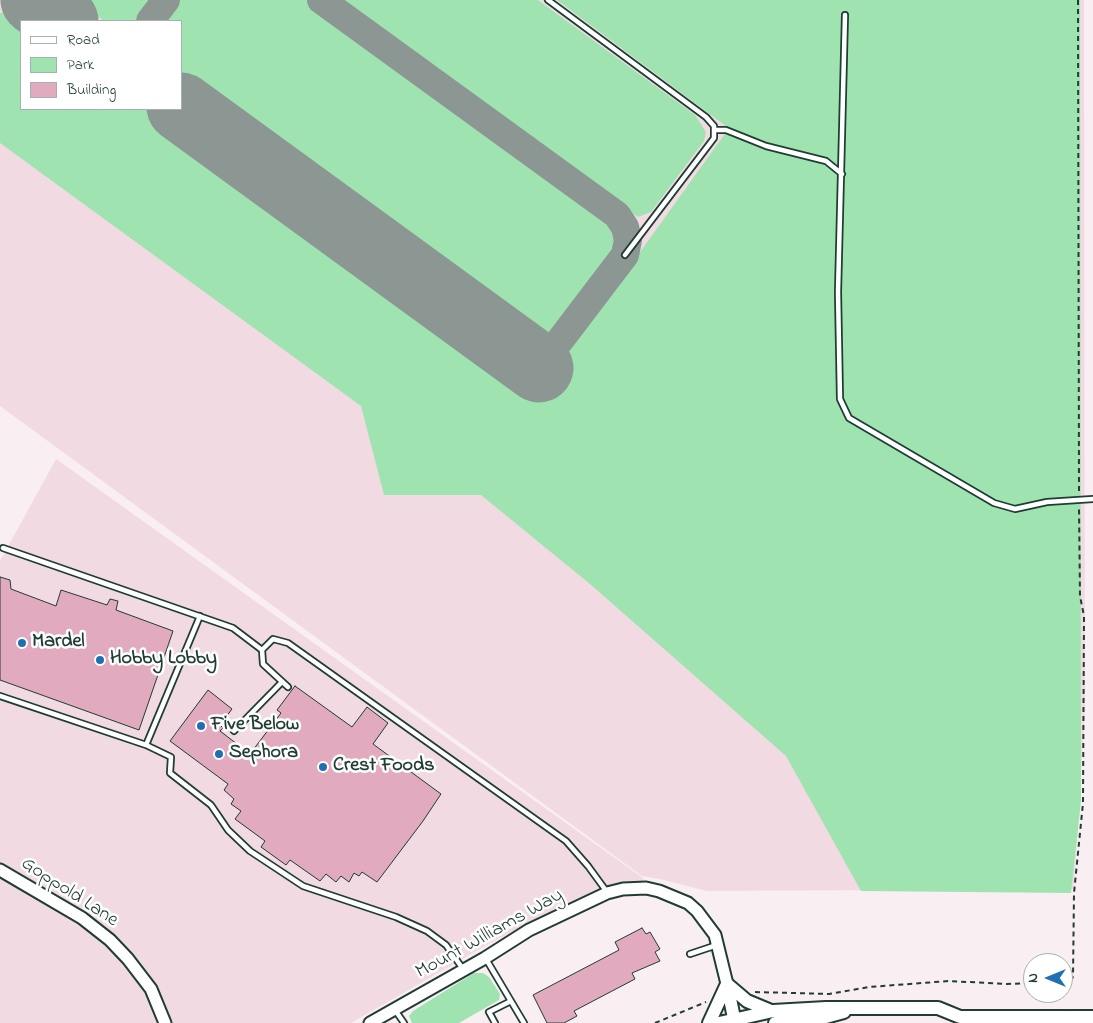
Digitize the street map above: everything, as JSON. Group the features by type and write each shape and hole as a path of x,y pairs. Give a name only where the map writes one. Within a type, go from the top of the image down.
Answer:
{"main road":[{"path":"727,984 739,995 774,1017"},
{"path":"709,1023 727,984"},
{"path":"727,984 735,1021"},
{"path":"719,1023 861,1007 938,1008 955,1020 1039,1020 1093,1017"}],"street":[{"name":"Goppold Lane","path":"0,870 82,918 110,940 128,959 151,989 165,1023"},
{"name":"Mount Williams Way","path":"370,1023 485,958 528,930 608,894 636,888 670,894 688,903 697,911 715,935 727,984"}],"lane":[{"path":"548,0 706,117 716,130"},
{"path":"845,15 838,292 840,399 849,418 994,503 1015,509 1047,502 1093,499"},
{"path":"716,130 726,130 766,146 826,161 842,174"},
{"path":"625,254 714,138 716,130"},
{"path":"3,548 233,628 262,650 263,664 288,687"},
{"path":"146,745 200,616"},
{"path":"262,650 273,640 288,643 566,841 588,866 608,894"},
{"path":"234,732 282,682"},
{"path":"0,696 146,745 171,757 170,773 211,806 228,830 250,851 303,886 396,917 427,931 446,945 463,969"},
{"path":"690,954 718,945"},
{"path":"485,958 524,1023"},
{"path":"495,1023 489,1012 511,1001"},
{"path":"395,1010 404,1023"}],"path":[{"path":"1073,977 1074,893 1083,803 1084,616 1080,596 1079,499 1078,0"},
{"path":"739,995 763,991 829,994 869,987 949,981 1023,983"},
{"path":"655,1023 705,1002 720,999"}],"shaded area":[{"path":"0,0 1084,0 1085,708 1074,889 707,891 642,876 0,406"},
{"path":"56,459 643,878 644,882 615,886 561,908 492,942 351,1023 0,1023 0,561"}],"green space":[{"path":"75,0 156,0 140,20 103,20"},
{"path":"177,0 306,0 609,222 619,235 617,249 560,328 547,334 530,333 182,79 182,20 162,20"},
{"path":"339,0 538,0 695,115 706,132 704,141 651,212 638,217"},
{"path":"557,0 1080,0 1081,801 1071,893 861,891 786,756 590,584 481,495 384,495 361,406 0,143 0,13 11,13 22,20 20,20 20,110 146,110 542,399 569,362 564,358 724,135 727,127"},
{"path":"474,973 483,973 489,977 500,994 499,1000 459,1023 412,1023 409,1016 413,1011"}],"building":[{"name":"Hobby Lobby","path":"0,577 10,580 11,589 56,606 61,590 107,605 110,599 118,601 116,610 173,631 139,730 0,680"},
{"name":"Crest Foods","path":"295,686 352,727 367,707 388,723 373,744 441,794 377,882 362,872 359,876 354,873 349,882 341,876 336,882 326,874 320,881 290,860 286,865 261,847 265,841 235,819 241,811 231,804 234,799 224,790 228,784 170,741 208,690 232,709 220,725 223,728 220,731 250,754 281,713 277,710"},
{"path":"642,928 646,934 650,932 660,949 655,952 660,961 632,973 635,979 574,1011 577,1016 564,1023 547,1023 533,995 619,950 615,942"}],"taxiway":[{"path":"151,20 166,0"},
{"path":"321,0 617,215 625,227 628,240 625,255 539,368"}],"runway":[{"path":"35,0 63,20"},
{"path":"182,108 539,368"}],"place":[{"name":"Mardel","path":"22,643"},
{"name":"Hobby Lobby","path":"100,660"},
{"name":"Five Below","path":"201,726"},
{"name":"Sephora","path":"219,754"},
{"name":"Crest Foods","path":"323,767"}]}
